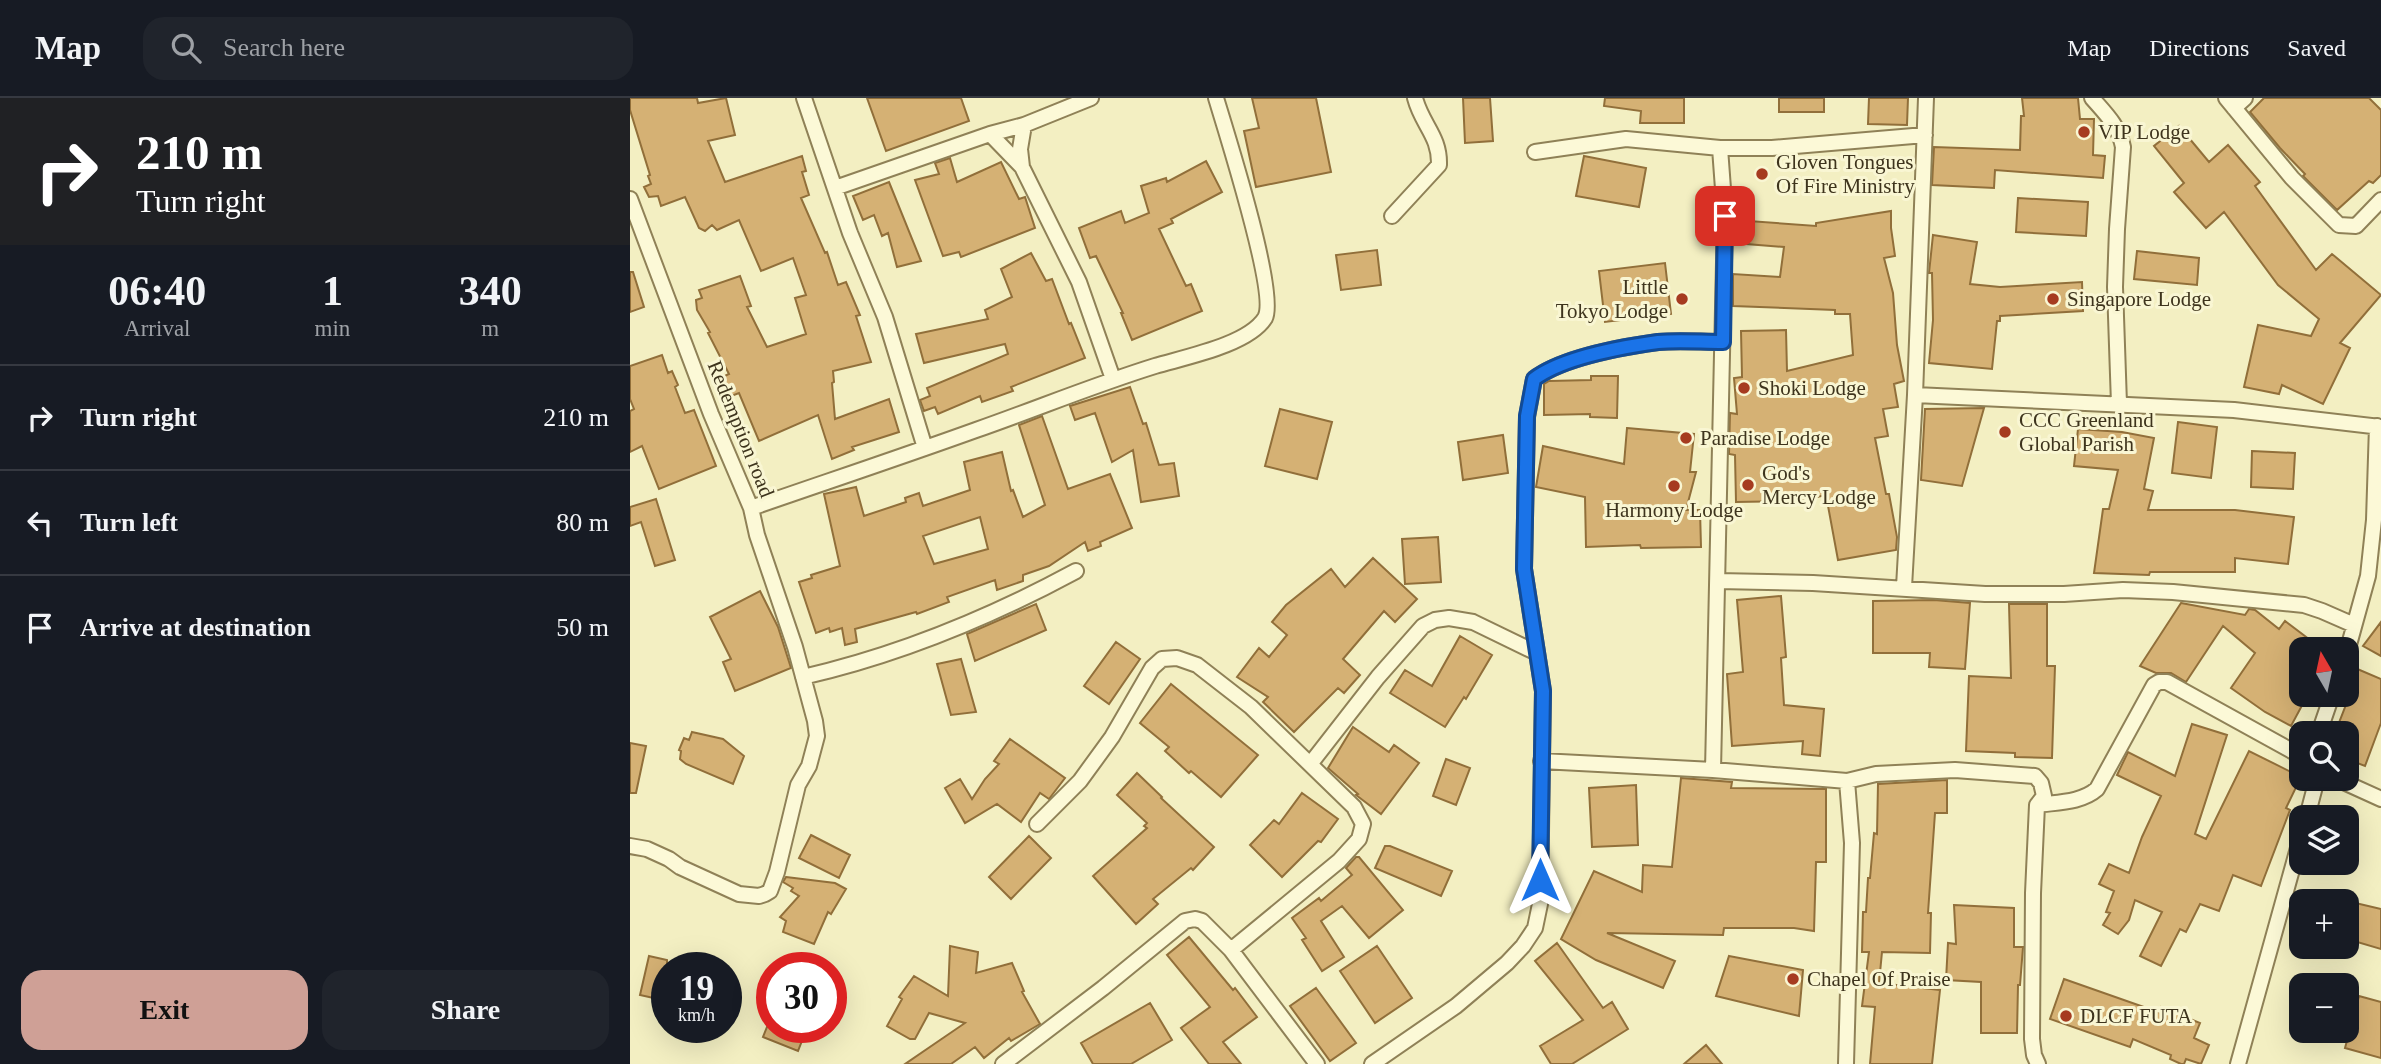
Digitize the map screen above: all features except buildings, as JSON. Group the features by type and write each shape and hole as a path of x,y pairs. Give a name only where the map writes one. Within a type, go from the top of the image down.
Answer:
{"street":[{"path":"804,98 850,233 885,317 925,448"},
{"path":"835,188 990,134 1024,125 1091,98"},
{"path":"751,508 1113,379 1215,348 1247,335 1266,317 1268,305 1259,251 1216,98"},
{"path":"1392,216 1439,165 1437,142 1418,111 1415,98"},
{"path":"1905,587 1926,98"},
{"path":"2092,98 2114,122 2123,147 2115,287 2119,404"},
{"path":"2235,101 2291,178 2339,225 2356,226 2381,200"},
{"path":"1022,167 1020,149 1024,125"},
{"path":"990,134 1022,167 1079,282 1113,379"},
{"path":"1535,152 1626,139 1720,148 1772,148 1925,135"},
{"path":"1713,770 1725,216 1720,148"},
{"name":"Redemption road","path":"630,200 633,218 751,508 757,535 785,614 816,721 817,736 809,766 798,785 770,891 759,896 739,894 647,849 630,846"},
{"path":"1372,1064 1456,1006 1507,963 1535,928 1540,904 1543,691 1524,569 1527,416 1534,379 1549,368 1617,350 1660,342 1723,342"},
{"path":"1915,394 2234,410 2379,426 2368,576 2351,637"},
{"path":"803,677 858,663 928,640 1027,597 1076,571"},
{"path":"1718,581 1905,587 1986,594 2064,594 2123,590 2173,592 2304,606 2354,625"},
{"path":"1311,763 1378,677 1423,626 1435,620 1449,618 1473,622 1537,653"},
{"path":"1037,824 1080,782 1112,737 1152,668 1162,659 1177,658 1197,665 1251,707 1311,763 1354,807 1363,824 1359,839 1339,861 1231,950"},
{"path":"2037,805 2078,799 2089,796 2097,789 2154,685 2159,682 2166,682 2289,749"},
{"path":"1541,761 1713,770 1847,781 1876,774 1955,770 2035,776 2041,783 2044,796 2037,805 2031,1003 2032,1038 2038,1064"},
{"path":"1846,1064 1852,843 1847,781"},
{"path":"2359,789 2381,799"},
{"path":"2238,1064 2290,875"},
{"path":"1003,1064 1185,921 1195,919 1202,921 1231,950 1317,1064"}],"place":[{"name":"VIP Lodge","path":"2084,132"},
{"name":"Gloven Tongues Of Fire Ministry","path":"1762,174"},
{"name":"Little Tokyo Lodge","path":"1682,299"},
{"name":"Singapore Lodge","path":"2053,299"},
{"name":"Shoki Lodge","path":"1744,388"},
{"name":"CCC Greenland Global Parish","path":"2005,432"},
{"name":"Paradise Lodge","path":"1686,438"},
{"name":"God's Mercy Lodge","path":"1748,485"},
{"name":"Harmony Lodge","path":"1674,486"},
{"name":"Chapel Of Praise","path":"1793,979"},
{"name":"DLCF FUTA","path":"2066,1016"}],"route":[{"path":"1540,880 1543,691 1524,569 1527,416 1534,379 1549,368 1617,350 1660,342 1723,342 1725,216"}]}
